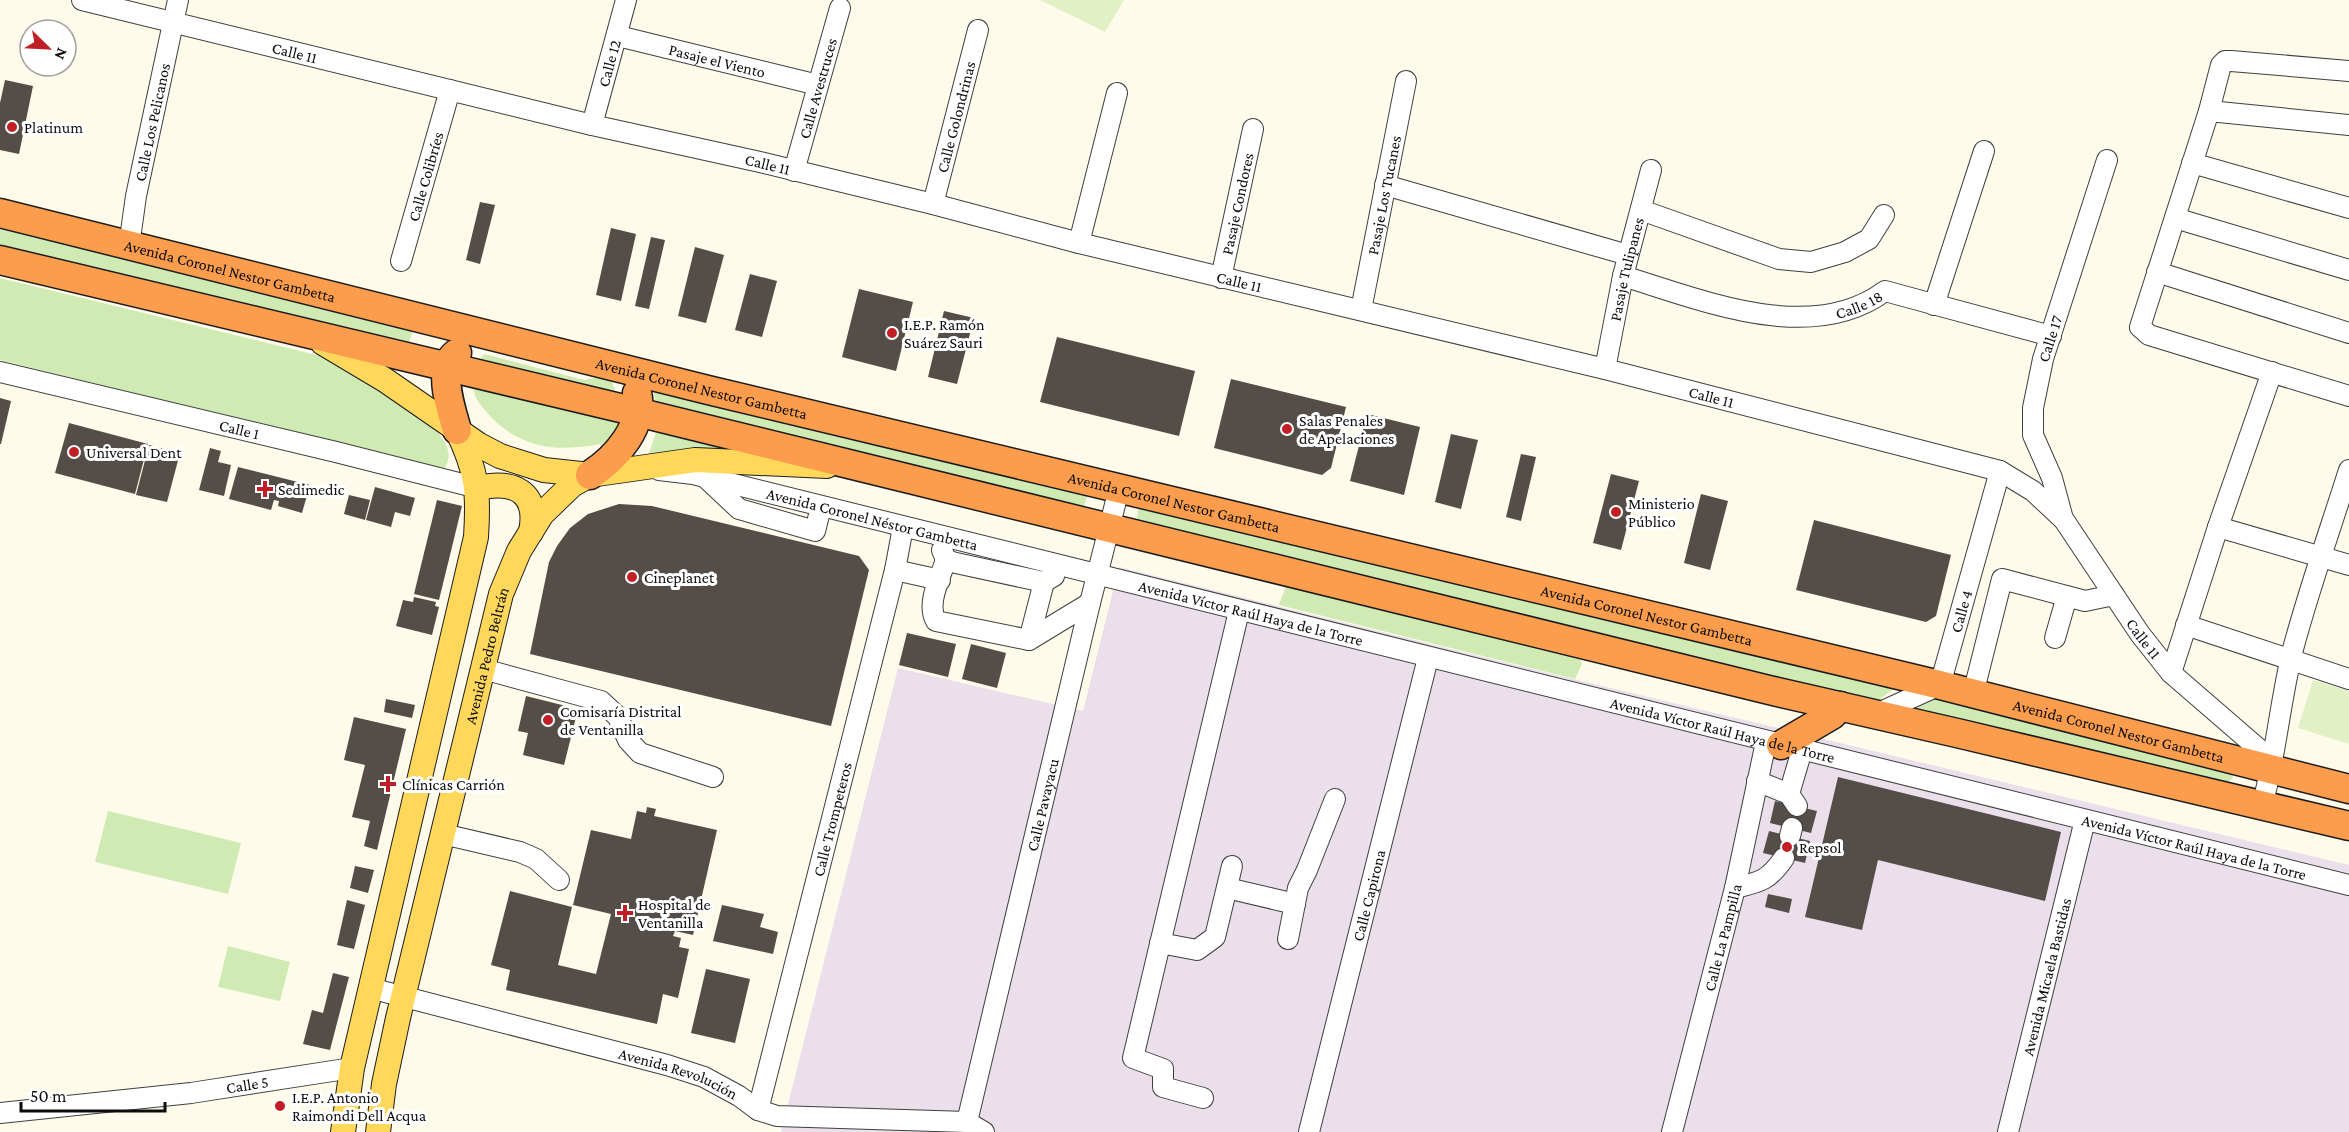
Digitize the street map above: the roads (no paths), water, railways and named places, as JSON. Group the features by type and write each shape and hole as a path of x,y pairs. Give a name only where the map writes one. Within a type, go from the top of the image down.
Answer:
{"highway":[{"name":"Avenida Coronel Nestor Gambetta","path":"0,213 1119,489 1940,685 2343,787"},
{"path":"0,260 638,412 1840,706 2339,824"},
{"path":"457,430 449,399 447,366 452,357 462,349 475,346 595,361"},
{"path":"590,475 606,464 620,449 631,431 638,412 638,397 634,382 626,369"},
{"path":"1783,746 1832,715 1840,706"},
{"path":"2227,797 2238,785 2241,777 2238,760"},
{"path":"2339,824 2326,815 2325,802 2328,796 2343,787"}],"main road":[{"path":"306,334 385,380 479,445 522,464 544,470 590,475"},
{"path":"343,1132 352,1068 476,537 478,488 470,459 457,430"},
{"name":"Avenida Pedro Beltrán","path":"378,1132 384,1084 404,996 501,594 519,551 542,514 556,499 590,475 695,460 862,467"},
{"path":"478,488 504,484 515,488 525,496 534,519 531,532"}],"street":[{"name":"Calle 11","path":"82,0 592,125 933,204 1221,278 1605,369 2000,471 2033,491 2064,520 2140,634 2171,673 2260,750 2272,768"},
{"name":"Calle Los Pelicanos","path":"129,246 136,196 178,0"},
{"name":"Calle 12","path":"592,125 626,0"},
{"name":"Calle Avestruces","path":"794,171 840,8"},
{"name":"Calle Golondrinas","path":"933,204 978,30"},
{"name":"Pasaje el Viento","path":"618,36 818,85"},
{"path":"2349,71 2225,61 2221,65 2209,111 2140,327 2150,335 2349,396"},
{"name":"Pasaje Los Tucanes","path":"1361,310 1406,81"},
{"name":"Calle Colibríes","path":"401,261 450,90"},
{"path":"1079,243 1117,93"},
{"path":"2209,111 2349,125"},
{"name":"Pasaje Condores","path":"1221,278 1253,129"},
{"path":"1934,305 1984,152"},
{"name":"Calle 17","path":"2064,520 2052,478 2033,435 2033,408 2043,359 2107,160"},
{"path":"2192,163 2349,208"},
{"name":"Pasaje Tulipanes","path":"1605,369 1623,276 1652,170"},
{"path":"1385,185 1628,255"},
{"path":"1641,210 1779,259 1811,262 1845,252 1869,239 1884,215"},
{"path":"2175,218 2349,270"},
{"path":"2157,272 2349,333"},
{"name":"Calle 18","path":"1623,276 1714,303 1774,315 1804,318 1851,310 1874,300 1885,291 2051,336"},
{"name":"Calle 1","path":"0,372 478,488"},
{"path":"2171,673 2218,527 2272,372"},
{"name":"Avenida Coronel Néstor Gambetta","path":"646,468 705,477 1097,576"},
{"name":"Calle 4","path":"1940,685 2000,471"},
{"path":"2262,806 2272,768 2274,742 2291,660 2349,471"},
{"path":"705,477 739,509 815,531 821,507"},
{"name":"Calle Pavayacu","path":"975,1127 1090,603 1119,489"},
{"name":"Calle Trompeteros","path":"758,1110 895,570 903,527"},
{"path":"2218,527 2349,565"},
{"path":"937,536 946,560 932,613 936,621 1029,640 1090,603"},
{"path":"946,560 1044,582 1067,568"},
{"path":"895,570 940,580"},
{"name":"Avenida Víctor Raúl Haya de la Torre","path":"1097,576 2349,885"},
{"path":"1973,694 2002,579 2085,601 2114,595"},
{"path":"1029,640 1044,582"},
{"path":"2055,638 2067,596"},
{"path":"1203,1098 1163,1087 1163,1069 1133,1058 1239,611"},
{"path":"2186,625 2349,679"},
{"name":"Calle Capirona","path":"1309,1132 1428,658"},
{"path":"483,669 601,701 618,717 628,740 640,753 712,777"},
{"path":"1876,714 1940,685"},
{"path":"1757,781 1793,800 1783,746"},
{"name":"Calle La Pampilla","path":"1672,1132 1735,888 1757,781 1783,746"},
{"path":"1288,939 1298,888 1335,799"},
{"name":"Avenida Micaela Bastidas","path":"2008,1132 2085,820"},
{"path":"443,834 520,852 536,859 559,880"},
{"path":"1735,888 1763,881 1773,874 1784,858"},
{"path":"1160,943 1197,950 1215,937 1232,866"},
{"path":"1227,888 1295,904"},
{"name":"Avenida Revolución","path":"370,988 694,1074 726,1088 758,1110 786,1116 975,1127"},
{"name":"Calle 5","path":"0,1113 191,1093 352,1068"}],"place":[{"name":"Platinum","path":"12,127"},
{"name":"I.E.P. Ramón Suárez Sauri","path":"892,333"},
{"name":"Salas Penales de Apelaciones","path":"1287,429"},
{"name":"Universal Dent","path":"74,452"},
{"name":"Sedimedic","path":"265,489"},
{"name":"Ministerio Público","path":"1616,512"},
{"name":"Cineplanet","path":"632,577"},
{"name":"Comisaría Distrital de Ventanilla","path":"548,720"},
{"name":"Clínicas Carrión","path":"388,784"},
{"name":"Repsol","path":"1787,847"},
{"name":"Hospital de Ventanilla","path":"625,913"},
{"name":"I.E.P. Antonio Raimondi Dell Acqua","path":"280,1106"}]}
